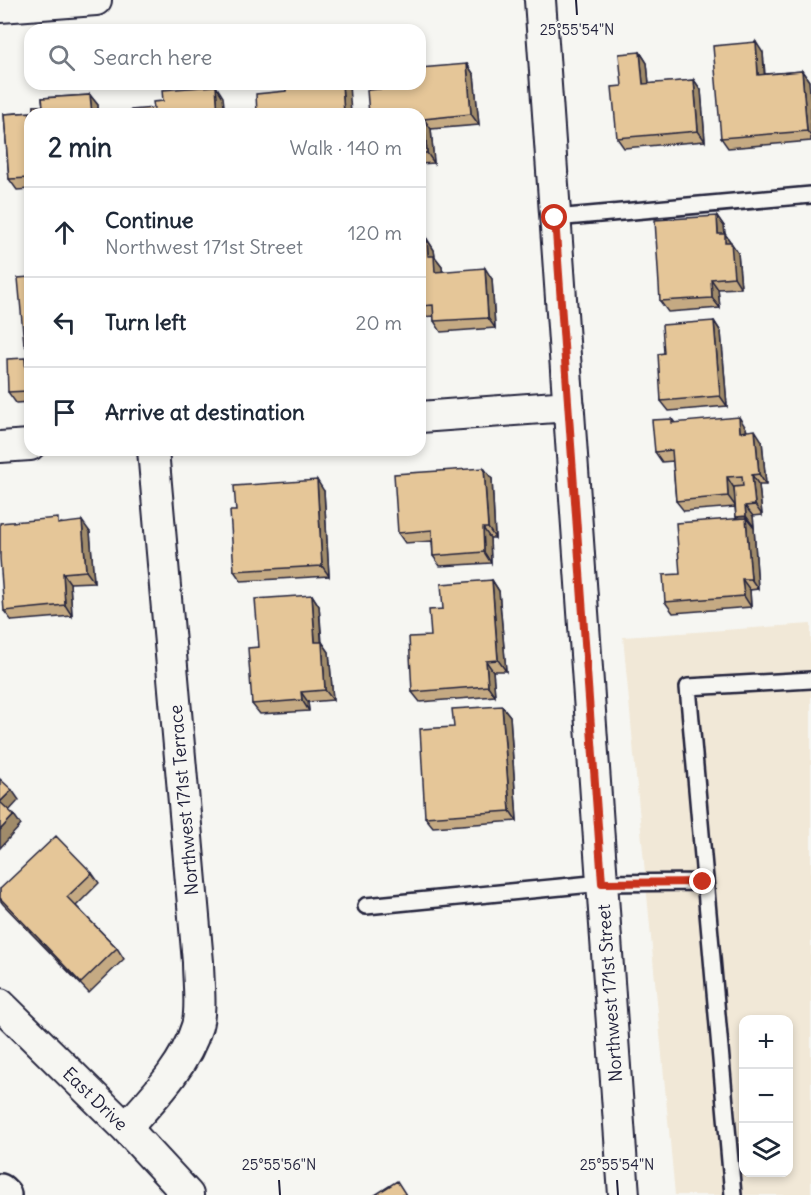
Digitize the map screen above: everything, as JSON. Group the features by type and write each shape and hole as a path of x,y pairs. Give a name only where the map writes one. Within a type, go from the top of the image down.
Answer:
{"highway":[{"path":"0,1191 4,1195"}],"street":[{"path":"0,8 96,0"},
{"name":"Northwest 171st Street","path":"540,0 624,1195"},
{"path":"426,417 569,406"},
{"path":"0,447 24,445"},
{"name":"Northwest 171st Terrace","path":"126,1128 185,1055 197,1024 198,962 154,456"},
{"name":"East Drive","path":"0,1004 126,1128 188,1195"}],"lane":[{"path":"555,218 811,195"},
{"path":"732,1195 703,882 688,687 811,680"},
{"path":"366,906 602,883 703,882"}],"shaded area":[{"path":"811,624 811,1195 675,1195 623,637"}],"building":[{"path":"756,42 758,75 802,71 807,131 721,138 713,46"},
{"path":"640,52 643,84 694,80 698,131 617,138 612,87 622,86 619,54"},
{"path":"467,64 471,114 426,119 426,108 368,108 367,90 426,90 426,67"},
{"path":"162,90 216,90 218,108 154,108 153,102 163,101"},
{"path":"342,90 344,108 257,108 256,94"},
{"path":"90,95 91,108 34,108 34,106 43,106 42,98"},
{"path":"24,113 24,178 9,179 4,114"},
{"path":"717,216 718,234 725,234 725,242 731,242 734,277 711,279 712,298 660,301 655,220"},
{"path":"426,239 428,256 434,256 435,272 485,268 488,318 434,321 433,305 426,306"},
{"path":"18,278 24,278 24,344"},
{"path":"714,321 720,396 661,401 658,354 664,353 662,325"},
{"path":"24,358 24,391 8,392 7,359"},
{"path":"739,417 740,432 755,430 759,474 752,475 755,505 745,506 746,516 736,517 734,487 743,486 742,476 727,477 728,496 676,501 672,450 655,452 652,420 672,419 672,423"},
{"path":"484,468 488,528 483,528 484,552 433,556 432,530 398,533 394,474"},
{"path":"317,480 322,566 234,571 230,511 236,511 234,486"},
{"path":"58,518 58,524 82,521 86,571 63,573 65,605 4,611 0,523"},
{"path":"746,518 751,579 742,579 744,596 665,602 663,575 680,574 676,523"},
{"path":"492,580 498,660 486,661 488,686 412,692 409,637 431,636 429,610 443,609 441,584"},
{"path":"312,595 315,642 322,642 325,690 301,692 302,700 252,704 248,648 259,647 255,599"},
{"path":"502,706 510,811 425,817 420,729 454,727 452,709"},
{"path":"0,779 12,790 0,802"},
{"path":"0,802 14,815 0,830"},
{"path":"56,836 92,873 67,897 117,948 81,983 0,898 0,889"},
{"path":"397,1181 406,1195 375,1195"}],"route":[{"path":"555,218 602,883 703,882"}]}
